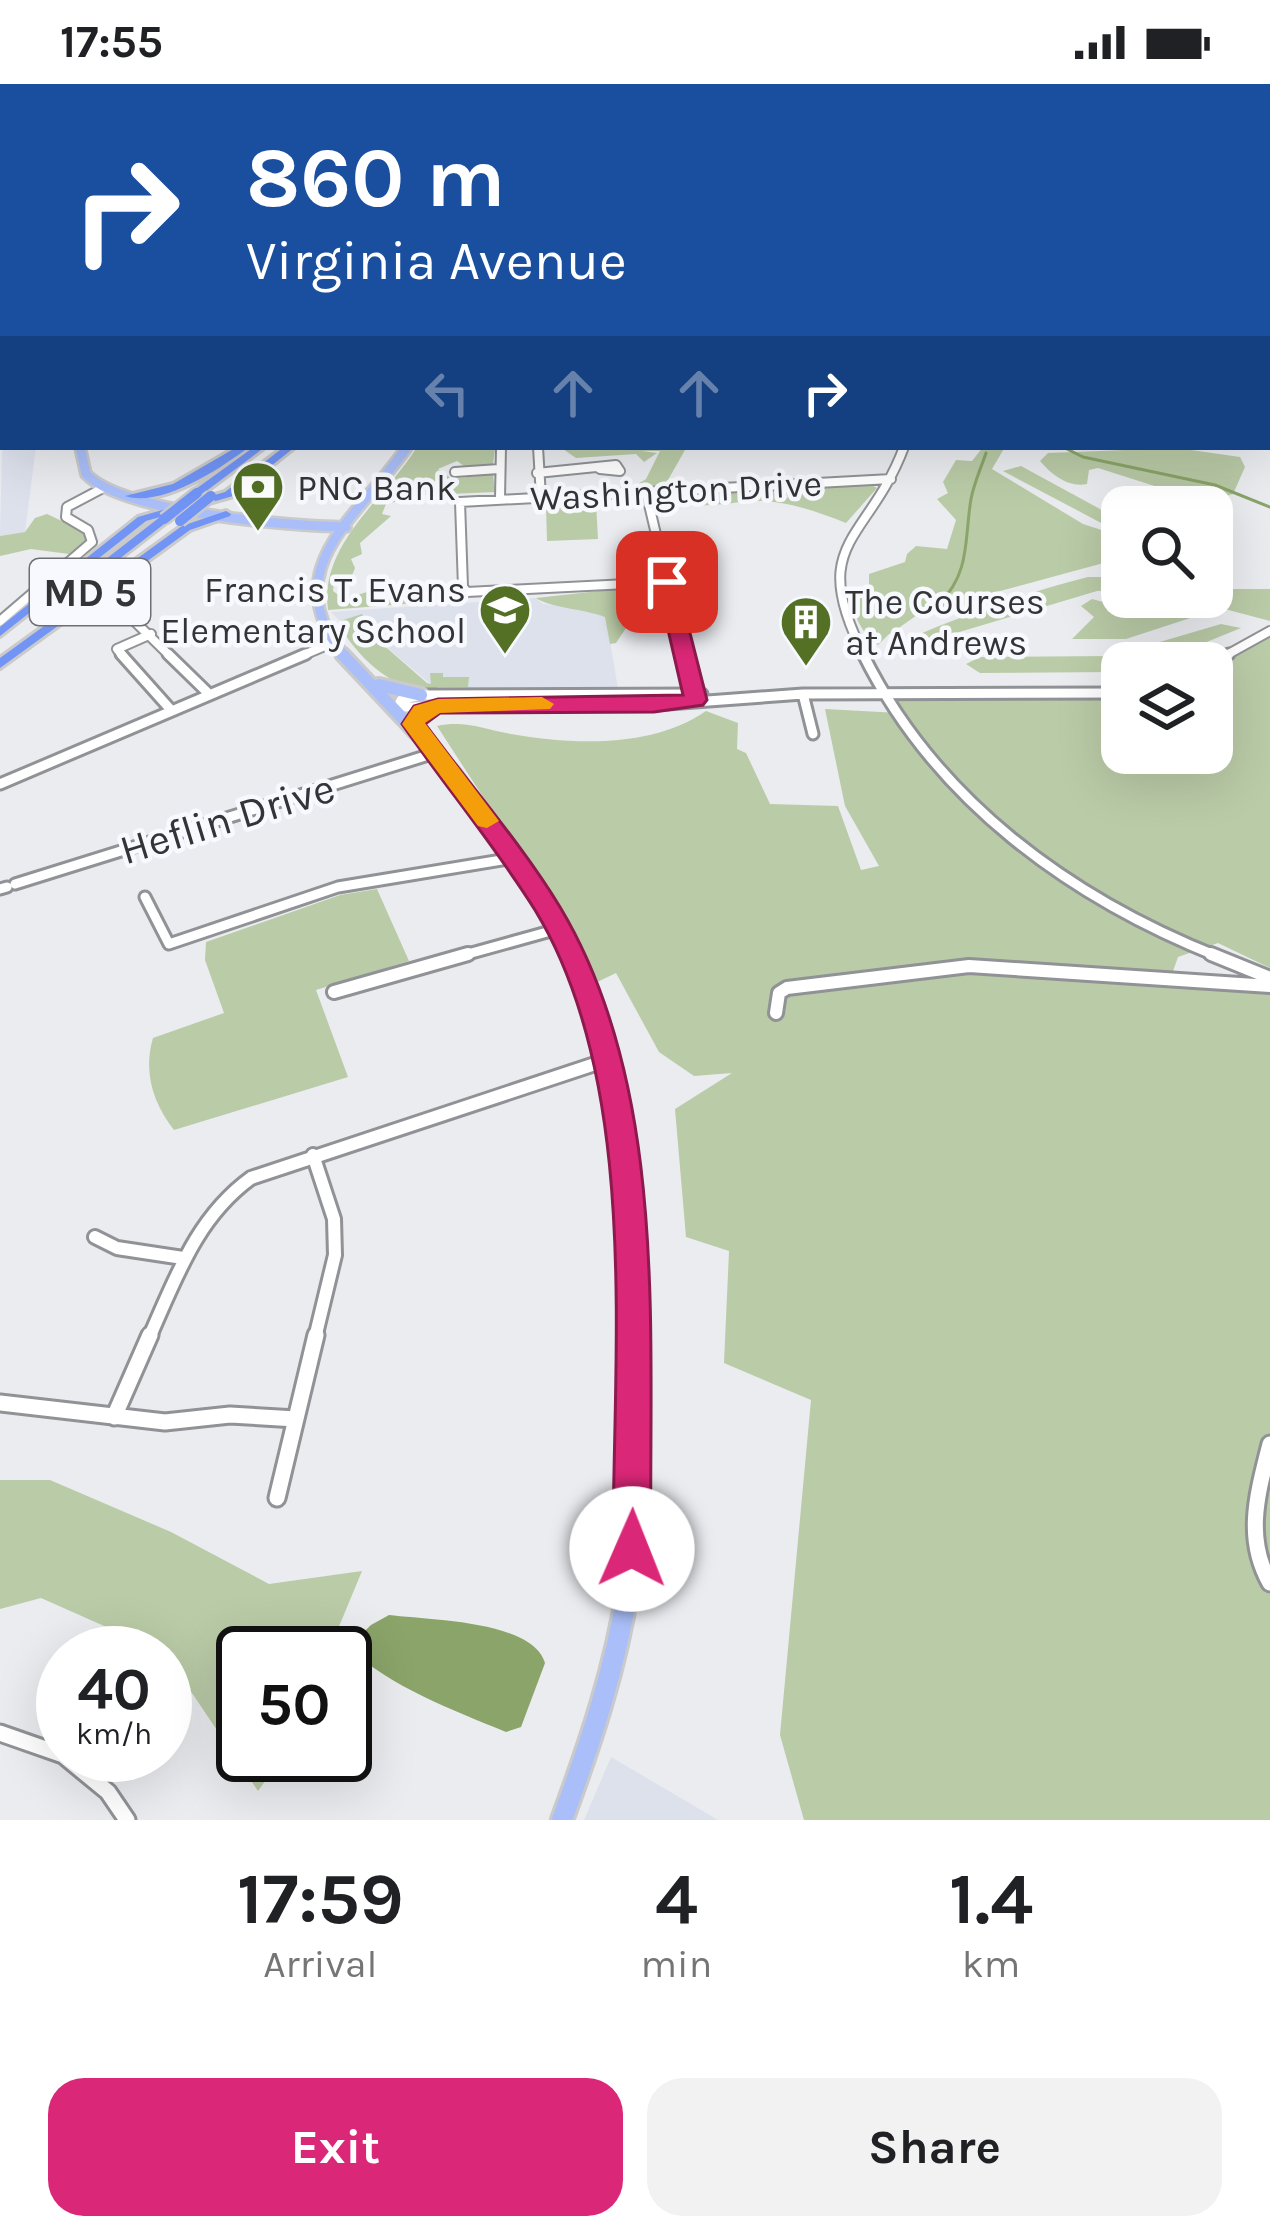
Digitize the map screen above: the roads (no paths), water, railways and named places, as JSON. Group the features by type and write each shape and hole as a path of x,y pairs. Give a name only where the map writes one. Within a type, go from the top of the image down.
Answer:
{"highway":[{"path":"130,496 158,495 184,486 239,450"},
{"name":"MD 5","path":"0,645 256,450"},
{"name":"MD 5","path":"183,525 212,496 275,450"},
{"path":"0,633 142,519 229,494 286,450"},
{"path":"0,663 191,519 179,497 184,486"},
{"path":"130,496 142,507 142,519"},
{"path":"183,525 226,514"}],"main road":[{"path":"80,450 82,468 104,488 130,496 226,514 346,526"},
{"path":"405,450 319,563 314,592 319,619 334,642 438,752 558,929 608,1060 629,1196 632,1549 617,1643 562,1820"},
{"path":"327,524 359,512"},
{"path":"327,524 332,543"},
{"path":"372,682 421,695"},
{"path":"413,724 422,711 438,706"}],"street":[{"path":"500,498 501,450"},
{"path":"538,450 541,497"},
{"path":"903,450 891,479 847,542 838,581 843,613 881,694 925,759 1024,849 1119,909 1270,982"},
{"path":"455,472 499,469"},
{"path":"537,473 600,470"},
{"name":"Washington Drive","path":"667,582 466,592 460,502 891,479"},
{"path":"0,621 92,542 88,530 67,517 67,507 104,488"},
{"path":"646,491 691,699"},
{"path":"124,611 209,694"},
{"path":"1233,651 1270,631"},
{"path":"151,634 117,649 171,710"},
{"path":"0,784 334,642"},
{"path":"661,694 684,689 689,674"},
{"path":"691,699 667,708 398,707 401,700 421,695 661,694 691,699 1101,693"},
{"path":"803,694 812,734"},
{"name":"Heflin Drive","path":"7,886 438,752"},
{"path":"146,898 169,944 338,887 514,858"},
{"path":"334,992 558,929"},
{"path":"776,1013 779,993 787,988 969,965 1231,986 1270,982"},
{"path":"1231,986 1240,966"},
{"path":"114,1417 182,1258 204,1220 242,1182 608,1060"},
{"path":"277,1498 336,1242 332,1210 313,1155"},
{"path":"95,1237 117,1248 182,1258"},
{"path":"0,1403 171,1422 230,1415 296,1419"},
{"path":"1270,1444 1252,1527 1260,1565 1270,1583"},
{"path":"0,1733 36,1746"},
{"path":"96,1782 127,1820"}],"waterway":[{"path":"1069,450 1215,485 1270,507"},
{"path":"939,604 961,568 971,499 986,453"}],"place":[{"name":"PNC Bank","path":"258,533"},
{"name":"Francis T. Evans Elementary School","path":"505,656"},
{"name":"The Courses at Andrews","path":"806,668"}]}
